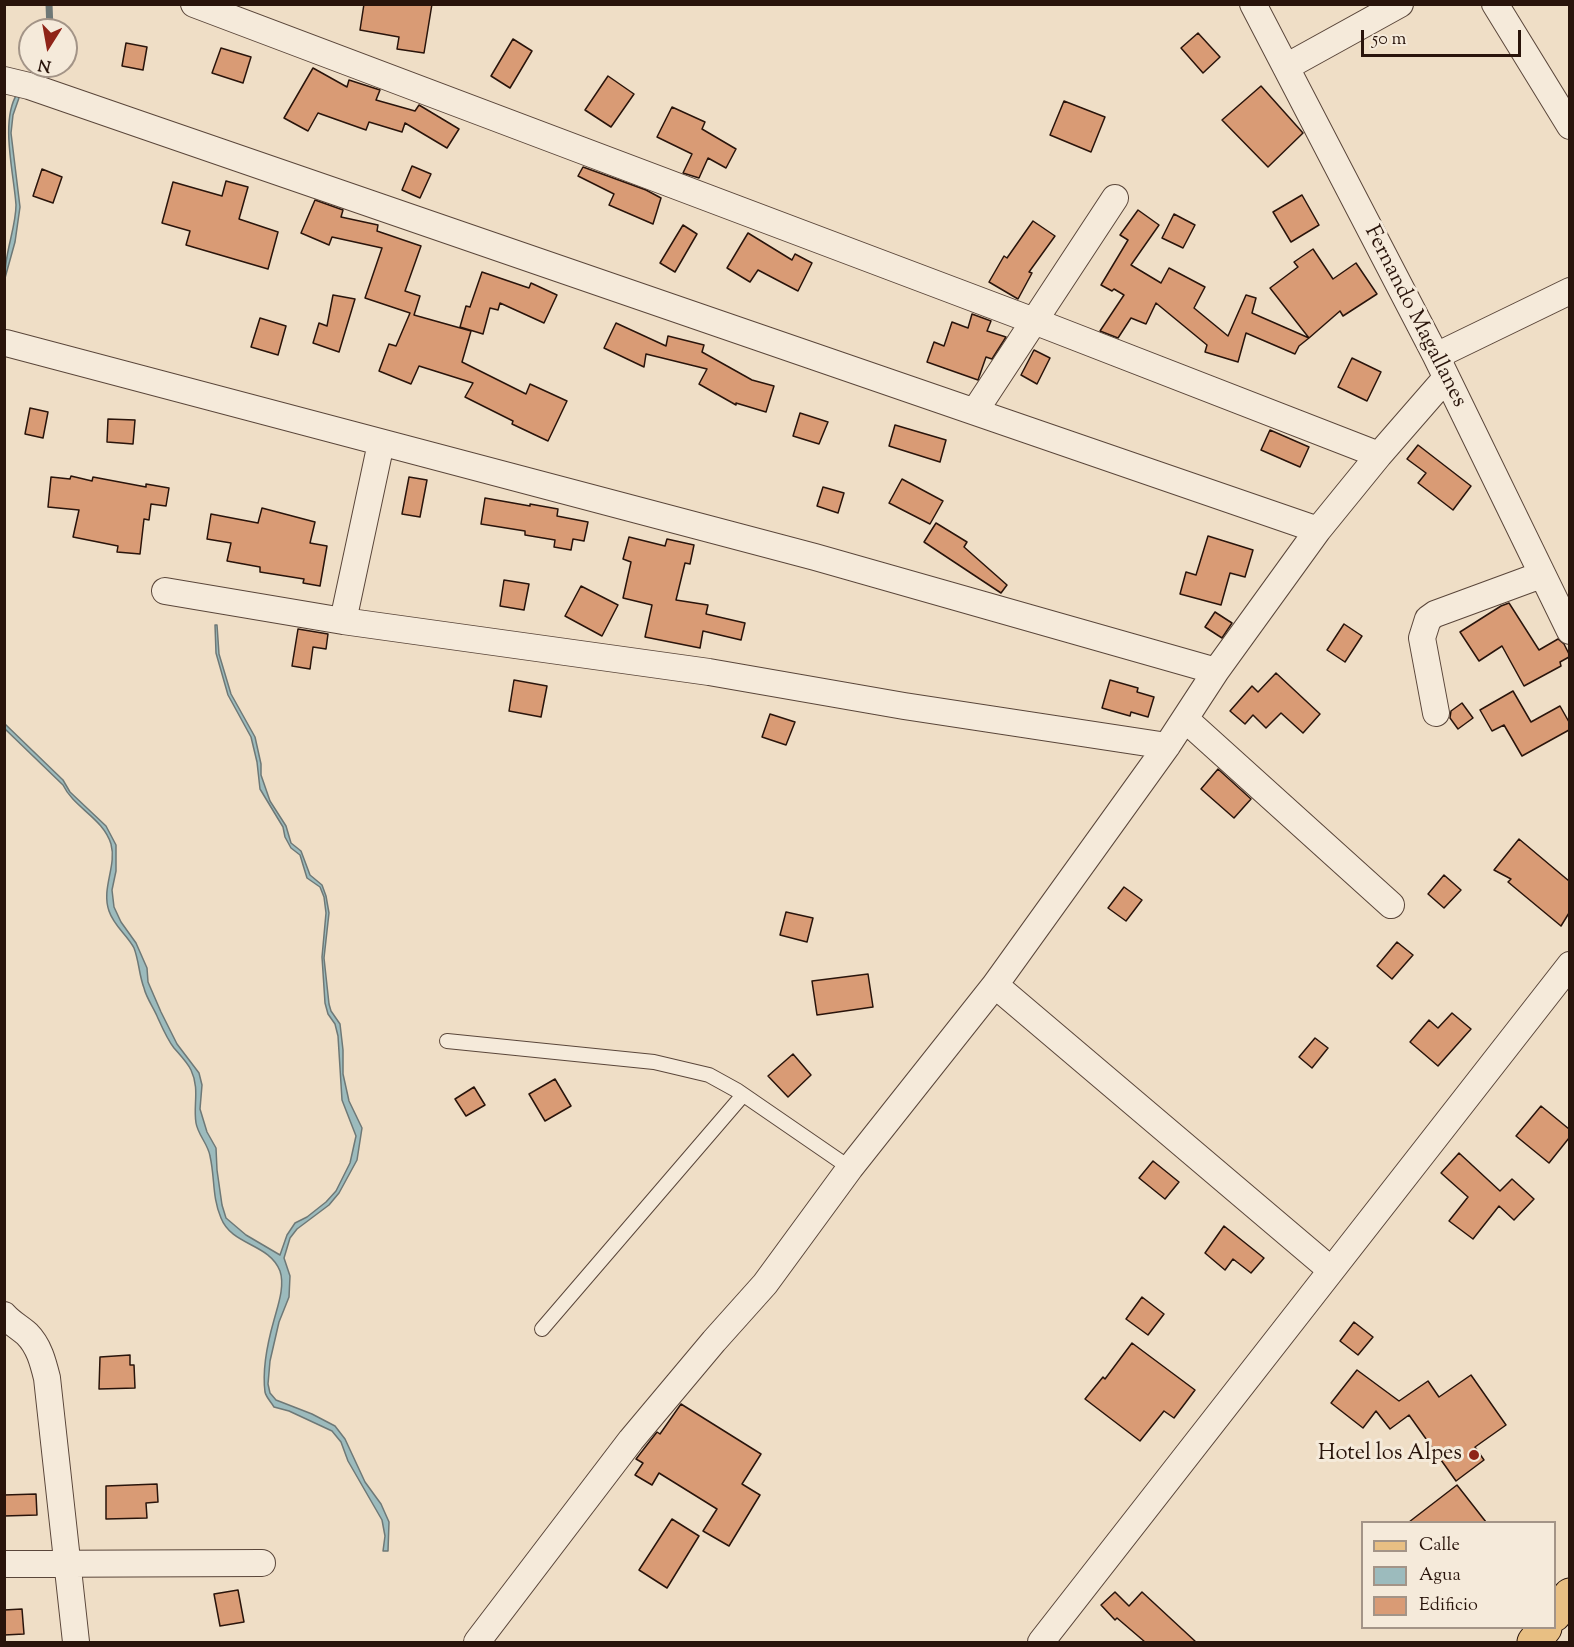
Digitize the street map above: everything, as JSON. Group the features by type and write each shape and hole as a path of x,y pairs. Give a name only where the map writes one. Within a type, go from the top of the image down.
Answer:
{"main road":[{"path":"1556,1612 1569,1596"},
{"path":"1534,1642 1544,1629"}],"street":[{"path":"194,4 1034,321 1379,455"},
{"name":"Fernando Magallanes","path":"1253,4 1441,367 1569,632"},
{"path":"1286,67 1400,4"},
{"path":"1495,4 1569,126"},
{"path":"4,80 40,90 1318,531"},
{"path":"975,411 1115,198"},
{"path":"477,1642 631,1440 765,1284 850,1168 995,986 1167,746 1216,671 1318,531 1379,455 1441,367 1569,291"},
{"path":"6,343 815,557 1216,671"},
{"path":"343,621 381,443"},
{"path":"1437,713 1422,638 1428,619 1541,575"},
{"path":"165,591 343,621 697,671 904,706 1167,746"},
{"path":"1185,719 1391,905"},
{"path":"1041,1642 1569,965"},
{"path":"995,986 1331,1270"},
{"path":"7,1320 28,1335 40,1352 47,1378 76,1642"},
{"path":"4,1564 262,1563"}],"lane":[{"path":"447,1041 654,1062 709,1075 743,1095 850,1168"},
{"path":"542,1329 743,1095"}],"water":[{"path":"17,94 20,95 13,115 11,133 20,207 15,242 5,278 16,205 9,148 9,118"},
{"path":"215,625 217,625 219,654 231,694 255,737 261,775 270,801 286,826 291,843 301,851 310,875 322,885 326,896 329,913 324,958 329,1004 340,1024 343,1074 349,1101 362,1128 357,1160 339,1193 329,1205 297,1229 290,1238 284,1258 290,1276 289,1297 279,1322 270,1361 268,1384 270,1393 276,1400 335,1426 345,1439 365,1482 381,1504 389,1522 388,1551 383,1551 385,1536 382,1520 348,1461 341,1442 332,1431 289,1411 274,1407 266,1394 265,1365 280,1296 282,1283 280,1271 268,1255 233,1234 221,1218 216,1203 209,1152 196,1123 194,1077 188,1064 165,1033 145,991 134,948 109,911 107,894 112,852 107,835 63,785 5,729 5,724 63,780 70,792 106,826 116,845 116,871 112,890 114,907 121,922 136,943 147,968 148,982 177,1044 199,1073 202,1085 200,1109 207,1132 216,1148 222,1205 226,1218 246,1235 280,1255 287,1235 295,1223 307,1217 336,1191 350,1163 356,1136 342,1100 338,1036 325,1003 322,957 326,913 324,897 320,887 307,878 300,855 291,848 283,827 260,789 251,737 228,695 216,653"}],"building":[{"path":"364,4 432,4 424,53 397,49 399,37 360,30"},
{"path":"1198,33 1220,57 1203,73 1181,48"},
{"path":"513,39 532,51 510,88 491,76"},
{"path":"126,43 147,47 143,70 122,66"},
{"path":"221,48 251,57 243,83 212,73"},
{"path":"313,68 347,87 349,80 380,90 376,100 415,111 419,105 459,129 447,148 405,123 402,132 369,122 366,130 318,113 308,131 284,118"},
{"path":"608,76 634,94 611,127 585,110"},
{"path":"1261,86 1303,133 1268,167 1222,120"},
{"path":"1064,101 1105,117 1091,152 1050,135"},
{"path":"672,107 705,122 702,129 736,149 726,168 708,158 699,178 683,173 692,154 657,137"},
{"path":"412,166 431,174 420,198 402,190"},
{"path":"583,167 646,190 661,198 653,224 609,205 614,194 578,176"},
{"path":"42,169 62,177 53,203 33,196"},
{"path":"226,181 248,187 239,219 278,232 268,269 186,245 190,231 162,223 173,182 222,196"},
{"path":"1302,195 1319,225 1291,242 1273,212"},
{"path":"315,200 343,210 341,217 378,225 377,231 421,246 405,291 420,296 414,315 471,331 462,362 526,394 530,384 567,401 548,441 512,424 513,421 465,397 473,383 419,366 411,384 379,371 389,344 396,346 410,313 365,298 382,248 332,237 329,245 301,233"},
{"path":"1138,210 1159,225 1131,265 1161,283 1169,268 1205,287 1194,308 1228,336 1246,295 1256,298 1252,313 1309,338 1299,346 1295,354 1246,333 1238,362 1205,352 1207,345 1156,303 1146,324 1131,318 1118,338 1100,331 1124,295 1101,285 1128,240 1120,235"},
{"path":"1174,214 1195,225 1183,248 1162,238"},
{"path":"1033,221 1055,236 1029,272 1032,273 1018,299 989,282 1004,256 1007,258"},
{"path":"683,225 697,234 675,272 660,263"},
{"path":"748,233 792,260 795,254 812,263 798,291 758,270 750,282 727,268"},
{"path":"1313,249 1333,279 1356,263 1377,294 1343,316 1340,311 1309,338 1270,288 1298,267 1294,262"},
{"path":"482,272 529,288 531,283 557,295 544,323 500,303 498,310 490,308 483,334 460,327 466,306 470,307"},
{"path":"333,295 355,299 339,352 313,343 319,323 327,326"},
{"path":"972,314 991,321 987,331 1006,337 992,359 986,357 978,380 927,362 934,342 944,346 952,322 968,328"},
{"path":"260,318 286,326 278,355 251,347"},
{"path":"616,323 666,346 668,336 704,345 702,352 752,380 774,386 766,412 736,403 736,405 699,384 707,369 646,354 644,367 604,348"},
{"path":"1034,350 1050,358 1037,384 1021,375"},
{"path":"1352,358 1381,372 1367,401 1338,387"},
{"path":"30,408 48,412 43,438 25,434"},
{"path":"800,413 828,422 819,444 793,436"},
{"path":"108,419 135,420 133,444 107,442"},
{"path":"895,425 946,440 940,462 889,446"},
{"path":"1270,430 1309,447 1300,467 1261,450"},
{"path":"1418,445 1471,486 1453,510 1418,483 1426,473 1407,459"},
{"path":"71,476 92,481 93,477 146,487 146,484 169,488 166,506 151,504 149,520 144,519 140,554 117,552 118,546 73,537 79,510 48,507 51,477 70,479"},
{"path":"409,477 427,480 420,517 402,514"},
{"path":"902,479 943,501 930,524 889,503"},
{"path":"823,487 844,493 838,513 817,506"},
{"path":"485,498 558,509 557,516 588,522 584,541 573,539 571,550 554,547 555,540 525,535 525,531 481,524"},
{"path":"262,508 315,522 310,543 327,546 320,586 303,583 304,579 260,572 260,567 227,561 231,543 207,539 211,514 258,523"},
{"path":"936,523 967,542 964,547 1007,585 1001,593 924,542"},
{"path":"1208,536 1253,550 1245,577 1230,573 1221,605 1180,594 1186,572 1196,575"},
{"path":"629,537 665,546 667,539 694,545 690,564 685,563 676,600 708,605 706,614 745,623 741,640 703,631 700,648 645,637 652,605 623,598 631,562 623,559"},
{"path":"504,580 529,584 524,610 500,606"},
{"path":"581,586 618,605 602,636 565,616"},
{"path":"1509,603 1539,650 1558,639 1564,644 1569,654 1569,657 1560,662 1561,666 1524,686 1502,646 1479,661 1460,632"},
{"path":"1215,612 1232,623 1222,638 1205,627"},
{"path":"1344,624 1362,636 1345,662 1327,650"},
{"path":"298,629 328,634 326,649 313,647 310,669 292,666"},
{"path":"1276,673 1320,714 1303,733 1281,713 1266,728 1253,715 1245,724 1230,711 1252,686 1258,692"},
{"path":"514,680 547,686 541,717 509,711"},
{"path":"1110,680 1138,688 1137,692 1154,697 1148,717 1131,712 1130,716 1102,708"},
{"path":"1513,691 1531,722 1560,706 1569,722 1569,730 1522,756 1504,725 1492,731 1480,710"},
{"path":"1462,703 1473,718 1458,729 1450,718 1451,711"},
{"path":"770,714 795,722 786,745 762,737"},
{"path":"1218,769 1251,799 1234,818 1201,789"},
{"path":"1519,839 1569,881 1569,913 1561,926 1508,882 1511,879 1494,870"},
{"path":"1444,875 1461,890 1444,908 1428,894"},
{"path":"1124,887 1142,900 1126,921 1108,908"},
{"path":"786,912 813,918 807,942 780,935"},
{"path":"1397,942 1413,955 1392,979 1377,966"},
{"path":"868,974 873,1007 817,1015 812,981"},
{"path":"1452,1013 1471,1029 1438,1066 1410,1042 1429,1020 1438,1028"},
{"path":"1315,1038 1328,1048 1312,1068 1299,1057"},
{"path":"793,1054 811,1075 788,1097 768,1076"},
{"path":"555,1079 571,1106 545,1121 529,1094"},
{"path":"474,1087 485,1105 466,1116 455,1099"},
{"path":"1541,1106 1569,1129 1569,1138 1549,1163 1516,1136"},
{"path":"1459,1153 1500,1191 1512,1179 1534,1199 1514,1220 1499,1206 1473,1239 1449,1221 1468,1197 1441,1173"},
{"path":"1153,1161 1179,1182 1165,1199 1139,1178"},
{"path":"1224,1226 1264,1258 1251,1273 1233,1259 1225,1270 1205,1253"},
{"path":"1142,1297 1164,1314 1148,1335 1126,1319"},
{"path":"1354,1322 1373,1337 1358,1355 1340,1341"},
{"path":"1132,1343 1195,1390 1174,1418 1164,1411 1140,1441 1085,1399 1103,1377 1105,1379"},
{"path":"130,1355 130,1365 134,1365 135,1388 99,1389 100,1357"},
{"path":"1357,1370 1399,1401 1428,1381 1439,1397 1471,1375 1506,1425 1475,1447 1484,1460 1456,1481 1409,1415 1390,1429 1376,1411 1363,1428 1331,1403"},
{"path":"681,1404 761,1454 742,1484 760,1495 729,1546 703,1531 717,1509 659,1473 652,1485 635,1475 643,1463 636,1459 657,1432 660,1434"},
{"path":"157,1484 158,1502 146,1503 147,1518 106,1519 106,1486"},
{"path":"1457,1485 1485,1521 1410,1521"},
{"path":"36,1494 37,1515 4,1516 4,1495"},
{"path":"672,1519 699,1536 667,1588 639,1570"},
{"path":"238,1590 244,1622 220,1626 214,1594"},
{"path":"1115,1592 1129,1606 1142,1592 1196,1642 1145,1642 1117,1618 1115,1620 1101,1605"},
{"path":"22,1609 24,1634 4,1635 4,1610"}],"waterway":[{"path":"49,4 50,18"}],"place":[{"name":"Hotel los Alpes","path":"1474,1455"}]}
